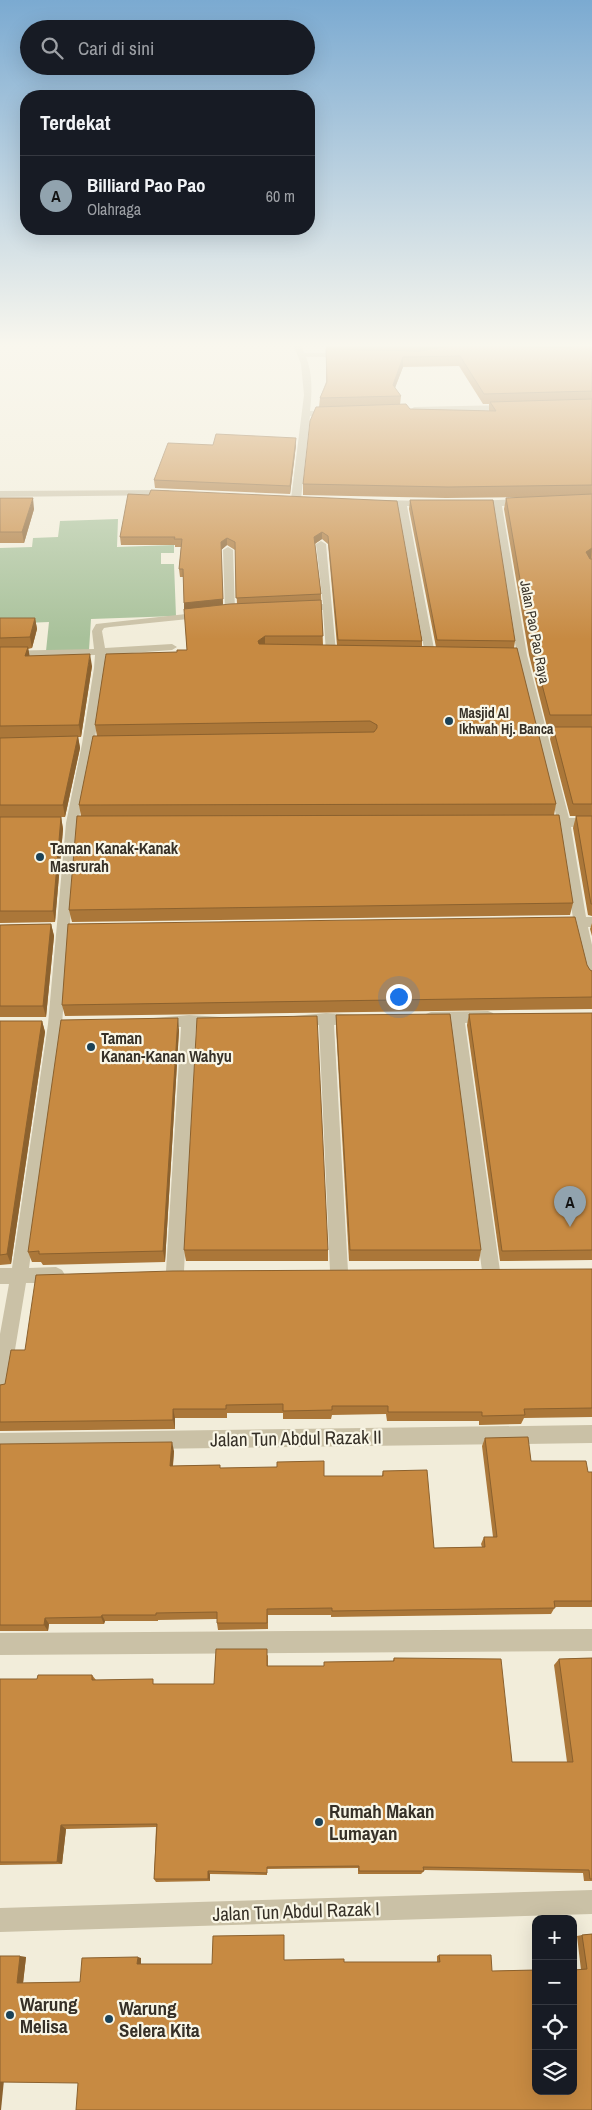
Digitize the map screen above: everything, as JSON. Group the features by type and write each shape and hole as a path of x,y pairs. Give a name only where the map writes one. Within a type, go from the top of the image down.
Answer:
{"street":[{"path":"296,499 303,442"},
{"path":"0,494 174,494"},
{"path":"373,502 440,504"},
{"path":"468,504 533,502"},
{"path":"402,504 430,654"},
{"name":"Jalan Pao Pao Raya","path":"497,504 518,655 546,733 586,922 592,976"},
{"path":"321,544 331,652"},
{"path":"0,1386 60,1024 68,930 72,823 88,744 100,668 97,631 100,626 235,610 228,550"},
{"path":"289,608 328,607"},
{"path":"0,654 100,652 172,647"},
{"path":"524,823 592,822"},
{"path":"540,923 586,922"},
{"path":"45,930 68,930"},
{"path":"420,1018 506,1017"},
{"path":"457,1018 491,1271"},
{"path":"326,1019 339,1271"},
{"path":"287,1020 373,1019"},
{"path":"175,1271 189,1021"},
{"path":"141,1022 228,1021"},
{"path":"37,1024 60,1024"},
{"path":"472,1271 510,1270"},
{"path":"155,1272 194,1271"},
{"path":"319,1271 358,1271"},
{"path":"0,1276 77,1274"},
{"name":"Jalan Tun Abdul Razak II","path":"0,1442 592,1434"},
{"path":"0,1644 592,1640"},
{"name":"Jalan Tun Abdul Razak I","path":"0,1920 592,1902"}],"green space":[{"path":"118,519 117,547 174,545 174,553 161,553 161,564 174,564 176,616 91,619 89,650 46,651 49,622 0,624 0,548 32,547 33,538 58,537 60,521"}],"building":[{"path":"214,442 295,442 290,486 154,480 168,443 213,445"},
{"path":"308,442 592,442 592,485 448,487 303,484"},
{"path":"151,490 397,501 422,641 338,640 328,536 322,532 314,537 321,594 236,598 235,542 227,538 221,542 223,599 184,603 183,569 179,569 182,539 174,539 175,537 120,537 128,494 149,495"},
{"path":"592,494 592,548 586,552 590,559 592,559 592,715 550,715 531,643 506,498"},
{"path":"0,498 33,498 22,532 0,532"},
{"path":"410,500 493,500 515,641 437,640"},
{"path":"321,600 323,636 265,636 258,641 259,644 517,648 556,804 79,805 93,736 374,732 377,725 370,721 95,725 106,654 177,652 177,650 187,650 184,609 230,604"},
{"path":"0,618 35,618 30,637 0,638"},
{"path":"0,647 28,647 25,656 90,654 79,725 0,726"},
{"path":"553,727 592,727 592,804 573,804"},
{"path":"78,736 63,805 0,805 0,738"},
{"path":"559,815 573,903 69,910 77,816"},
{"path":"576,816 592,816 592,904 591,904"},
{"path":"0,817 61,817 53,911 0,911"},
{"path":"575,917 587,965 592,971 592,997 62,1005 68,924"},
{"path":"51,924 43,1006 0,1006 0,925"},
{"path":"592,1013 592,1250 502,1251 469,1014"},
{"path":"450,1014 481,1250 350,1250 336,1015"},
{"path":"317,1016 328,1250 184,1250 197,1018"},
{"path":"178,1018 163,1251 39,1254 39,1251 28,1252 61,1020"},
{"path":"0,1021 42,1021 7,1254 0,1255"},
{"path":"592,1269 592,1408 524,1409 525,1415 482,1416 482,1412 388,1412 388,1406 332,1406 332,1410 283,1411 283,1404 226,1405 226,1409 173,1409 173,1420 0,1422 0,1385 5,1384 11,1350 25,1350 36,1275 173,1271"},
{"path":"528,1437 531,1461 586,1461 588,1472 592,1472 592,1601 554,1601 555,1608 332,1611 332,1608 267,1609 267,1623 217,1623 217,1612 45,1618 44,1625 0,1625 0,1444 172,1442 170,1466 220,1465 220,1468 277,1467 277,1462 324,1461 324,1476 383,1476 383,1471 427,1470 434,1548 485,1547 484,1537 497,1537 485,1438"},
{"path":"216,1649 267,1649 267,1666 324,1666 324,1662 394,1661 394,1658 501,1659 512,1762 573,1762 559,1659 592,1658 592,1879 590,1879 589,1870 423,1867 424,1871 359,1871 359,1866 267,1867 267,1873 208,1871 208,1879 154,1879 157,1824 61,1825 57,1862 0,1862 0,1679 37,1679 38,1675 92,1675 92,1680 153,1679 153,1684 214,1684"},
{"path":"592,1934 592,2110 76,2110 78,2083 0,2082 0,1956 20,1956 17,1983 80,1982 82,1958 138,1957 137,1964 212,1964 213,1936 284,1935 284,1960 344,1959 344,1962 440,1962 439,1955 491,1955 492,1971 532,1970 532,2095 577,2095 577,1970 587,1969 582,1935"}],"place":[{"name":"Masjid Al Ikhwah Hj. Banca","path":"449,721"},
{"name":"Taman Kanak-Kanak Masrurah","path":"40,857"},
{"name":"Taman Kanan-Kanan Wahyu","path":"91,1047"},
{"name":"Billiard Pao Pao","path":"570,1227"},
{"name":"Rumah Makan Lumayan","path":"319,1822"},
{"name":"Warung Melisa","path":"10,2015"},
{"name":"Warung Selera Kita","path":"109,2019"}]}
